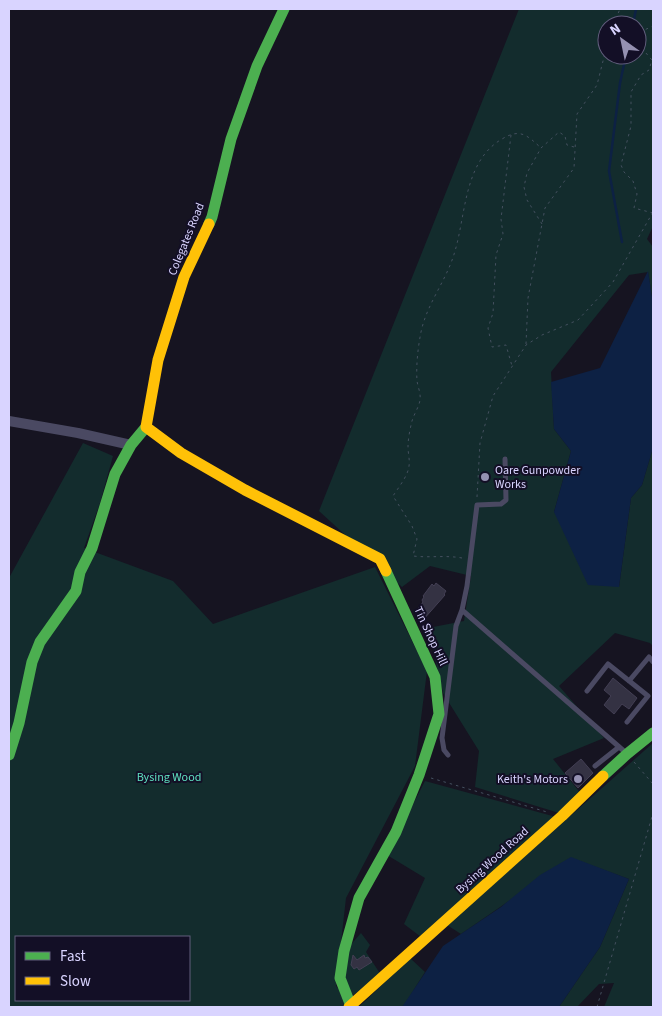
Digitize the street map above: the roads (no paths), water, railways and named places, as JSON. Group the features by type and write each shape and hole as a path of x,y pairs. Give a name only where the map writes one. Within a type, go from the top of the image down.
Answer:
{"street":[{"name":"Colegates Road","path":"146,427 158,360 184,277 212,216 231,139 257,66 284,9"},
{"path":"9,421 78,433 130,445"},
{"path":"9,755 20,723 32,662 40,642 76,591 80,572 92,548 115,474 130,445 146,427"},
{"name":"Tin Shop Hill","path":"146,427 181,453 245,490 380,559 435,677 439,714 419,775 396,832 359,898 344,951 340,978 350,1006"},
{"name":"Bysing Wood Road","path":"350,1006 562,816 623,751 653,733"}],"lane":[{"path":"448,755 444,750 442,738 456,626 462,610 467,586 477,505 501,504 506,500 505,459"},
{"path":"462,610 623,751 595,766"},
{"path":"629,681 649,657 653,662"},
{"path":"587,691 608,664 648,696 628,722"}],"water":[{"path":"648,271 653,303 653,448 642,485 631,498 619,587 588,585 554,512 571,451 554,429 551,382 600,368"},
{"path":"571,857 629,879 600,947 559,1007 402,1007 443,946 501,907 540,875"}],"waterway":[{"path":"635,15 636,9"},
{"path":"622,242 609,171 624,65"}],"place":[{"name":"Oare Gunpowder Works","path":"485,477"},
{"name":"Keith's Motors","path":"578,779"}],"park label":[{"name":"Bysing Wood","path":"169,777"}]}
